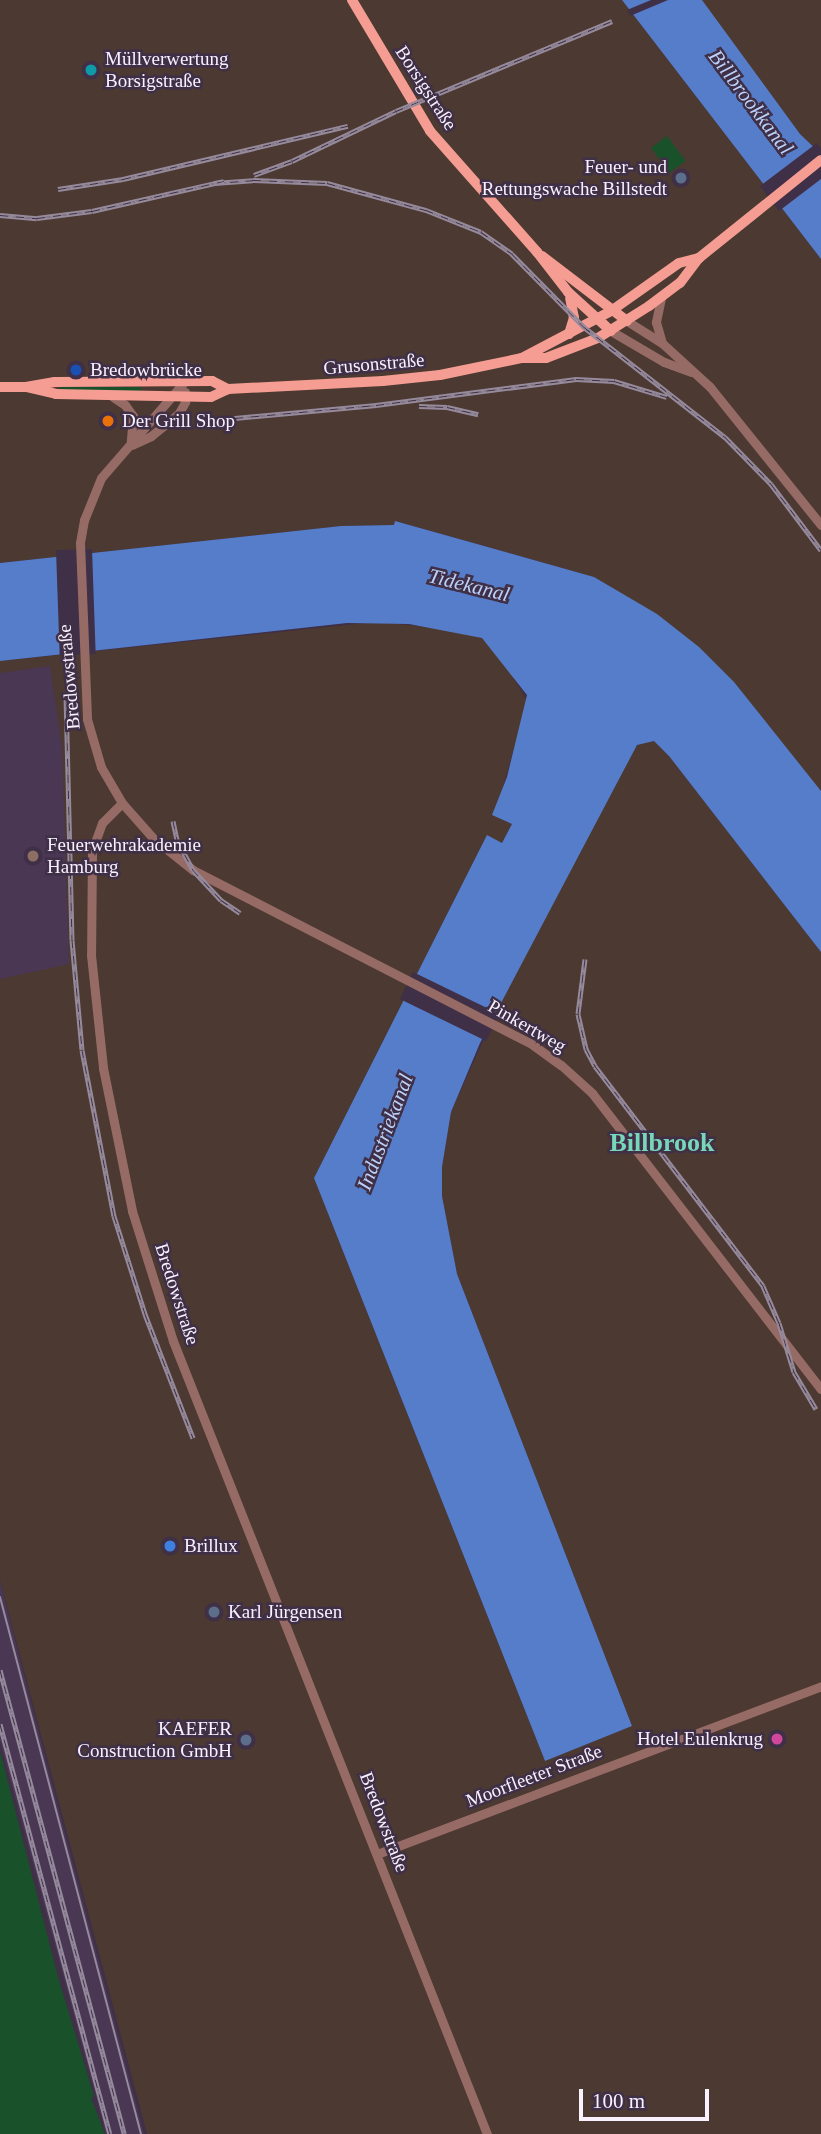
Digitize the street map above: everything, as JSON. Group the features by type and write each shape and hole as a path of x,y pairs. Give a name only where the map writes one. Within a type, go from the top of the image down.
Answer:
{"main road":[{"name":"Borsigstraße","path":"352,0 430,131 537,252 568,292 611,331"},
{"path":"699,258 821,160"},
{"name":"Borsigstraße","path":"537,252 627,321"},
{"name":"Grusonstraße","path":"26,387 55,394 211,397 228,389 440,375 522,358 557,354 611,331 627,321 688,275 699,258"},
{"name":"Grusonstraße","path":"522,358 611,311 679,262 699,258"},
{"path":"568,292 574,314 569,334"},
{"name":"Grusonstraße","path":"0,387 26,387 55,382 212,381 228,389"}],"street":[{"path":"660,298 656,322 662,342"},
{"path":"627,321 662,342 734,414 821,525"},
{"path":"611,331 664,362 693,373"},
{"path":"185,382 185,398"},
{"name":"Bredowstraße","path":"185,382 101,478 84,520 80,543 82,663 87,719 94,748 122,803 108,815 97,832 90,872 94,985 103,1068 125,1183 160,1307 487,2134"},
{"path":"113,397 125,405 132,416 130,446"},
{"name":"Bredowstraße","path":"130,446 151,436 175,417 184,407 185,398"},
{"name":"Pinkertweg","path":"122,803 154,839 193,870 533,1045 592,1093 821,1389"},
{"name":"Moorfleeter Straße","path":"377,1854 821,1686"}],"shaded area":[{"path":"0,0 622,0 821,259 821,791 594,577 396,521 394,525 341,526 0,563"},
{"path":"700,0 821,0 821,154 800,134"},
{"path":"376,622 448,629 482,638 504,662 527,701 498,805 493,814 512,824 502,843 487,835 314,1178 545,1761 632,1726 457,1274 442,1196 442,1167 451,1112 500,1004 635,748 643,741 654,741 669,756 821,952 821,2134 147,2134 0,1580 0,661"},
{"name":"Feuerwehrakademie Hamburg","path":"50,666 62,748 69,964 0,979 0,673"},
{"path":"0,1581 144,2134 106,2134 0,1741"}],"green space":[{"path":"667,136 686,161 670,173 651,148"},
{"path":"141,387 141,393 60,389"},
{"path":"0,1751 58,1977 94,2096 91,2098 105,2134 0,2134"}],"water":[{"name":"Billbrookkanal","path":"622,0 702,0 800,134 821,154 821,259"},
{"path":"395,521 594,577 657,614 699,647 734,682 821,791 821,952 669,756 654,741 637,745 480,1043 451,1112 442,1167 442,1196 457,1274 632,1726 545,1761 314,1178 487,835 502,843 512,824 492,815 507,777 527,695 482,638 409,624 347,623 0,661 0,563 341,526 394,525"}],"pier":[{"path":"651,0 668,0 630,16 627,10"},
{"path":"817,143 821,149 821,179 779,211 760,186"},
{"path":"92,549 96,654 60,655 56,550"},
{"path":"413,972 499,1014 486,1041 400,999"}],"tram line":[{"path":"0,1597 141,2134"}],"railway":[{"path":"254,175 292,161 396,111 612,21"},
{"path":"58,189 123,179 348,126"},
{"path":"214,183 253,180 327,183 426,210 481,232 512,254 584,327 725,437 771,484 821,550"},
{"path":"0,215 37,218 92,211 224,181"},
{"path":"203,421 376,405 576,379 614,381 667,397"},
{"path":"419,406 447,407 478,414"},
{"path":"66,695 72,940 82,1050 114,1216 145,1314 193,1438"},
{"path":"173,821 177,840 193,870 221,900 240,913"},
{"path":"585,959 578,1014 586,1049 595,1066 763,1286 779,1323 794,1372 816,1409"},
{"path":"0,1670 124,2134"},
{"path":"0,1724 110,2134"}],"place":[{"name":"Müllverwertung Borsigstraße","path":"91,70"},
{"name":"Feuer- und Rettungswache Billstedt","path":"681,178"},
{"name":"Bredowbrücke","path":"76,370"},
{"name":"Der Grill Shop","path":"108,421"},
{"name":"Feuerwehrakademie Hamburg","path":"33,856"},
{"name":"Brillux","path":"170,1546"},
{"name":"Karl Jürgensen","path":"214,1612"},
{"name":"Hotel Eulenkrug","path":"777,1739"},
{"name":"KAEFER Construction GmbH","path":"246,1740"}],"district":[{"name":"Billbrook","path":"662,1143"}],"water label":[{"name":"Tidekanal","path":"469,585"},
{"name":"Industriekanal","path":"385,1132"}]}
